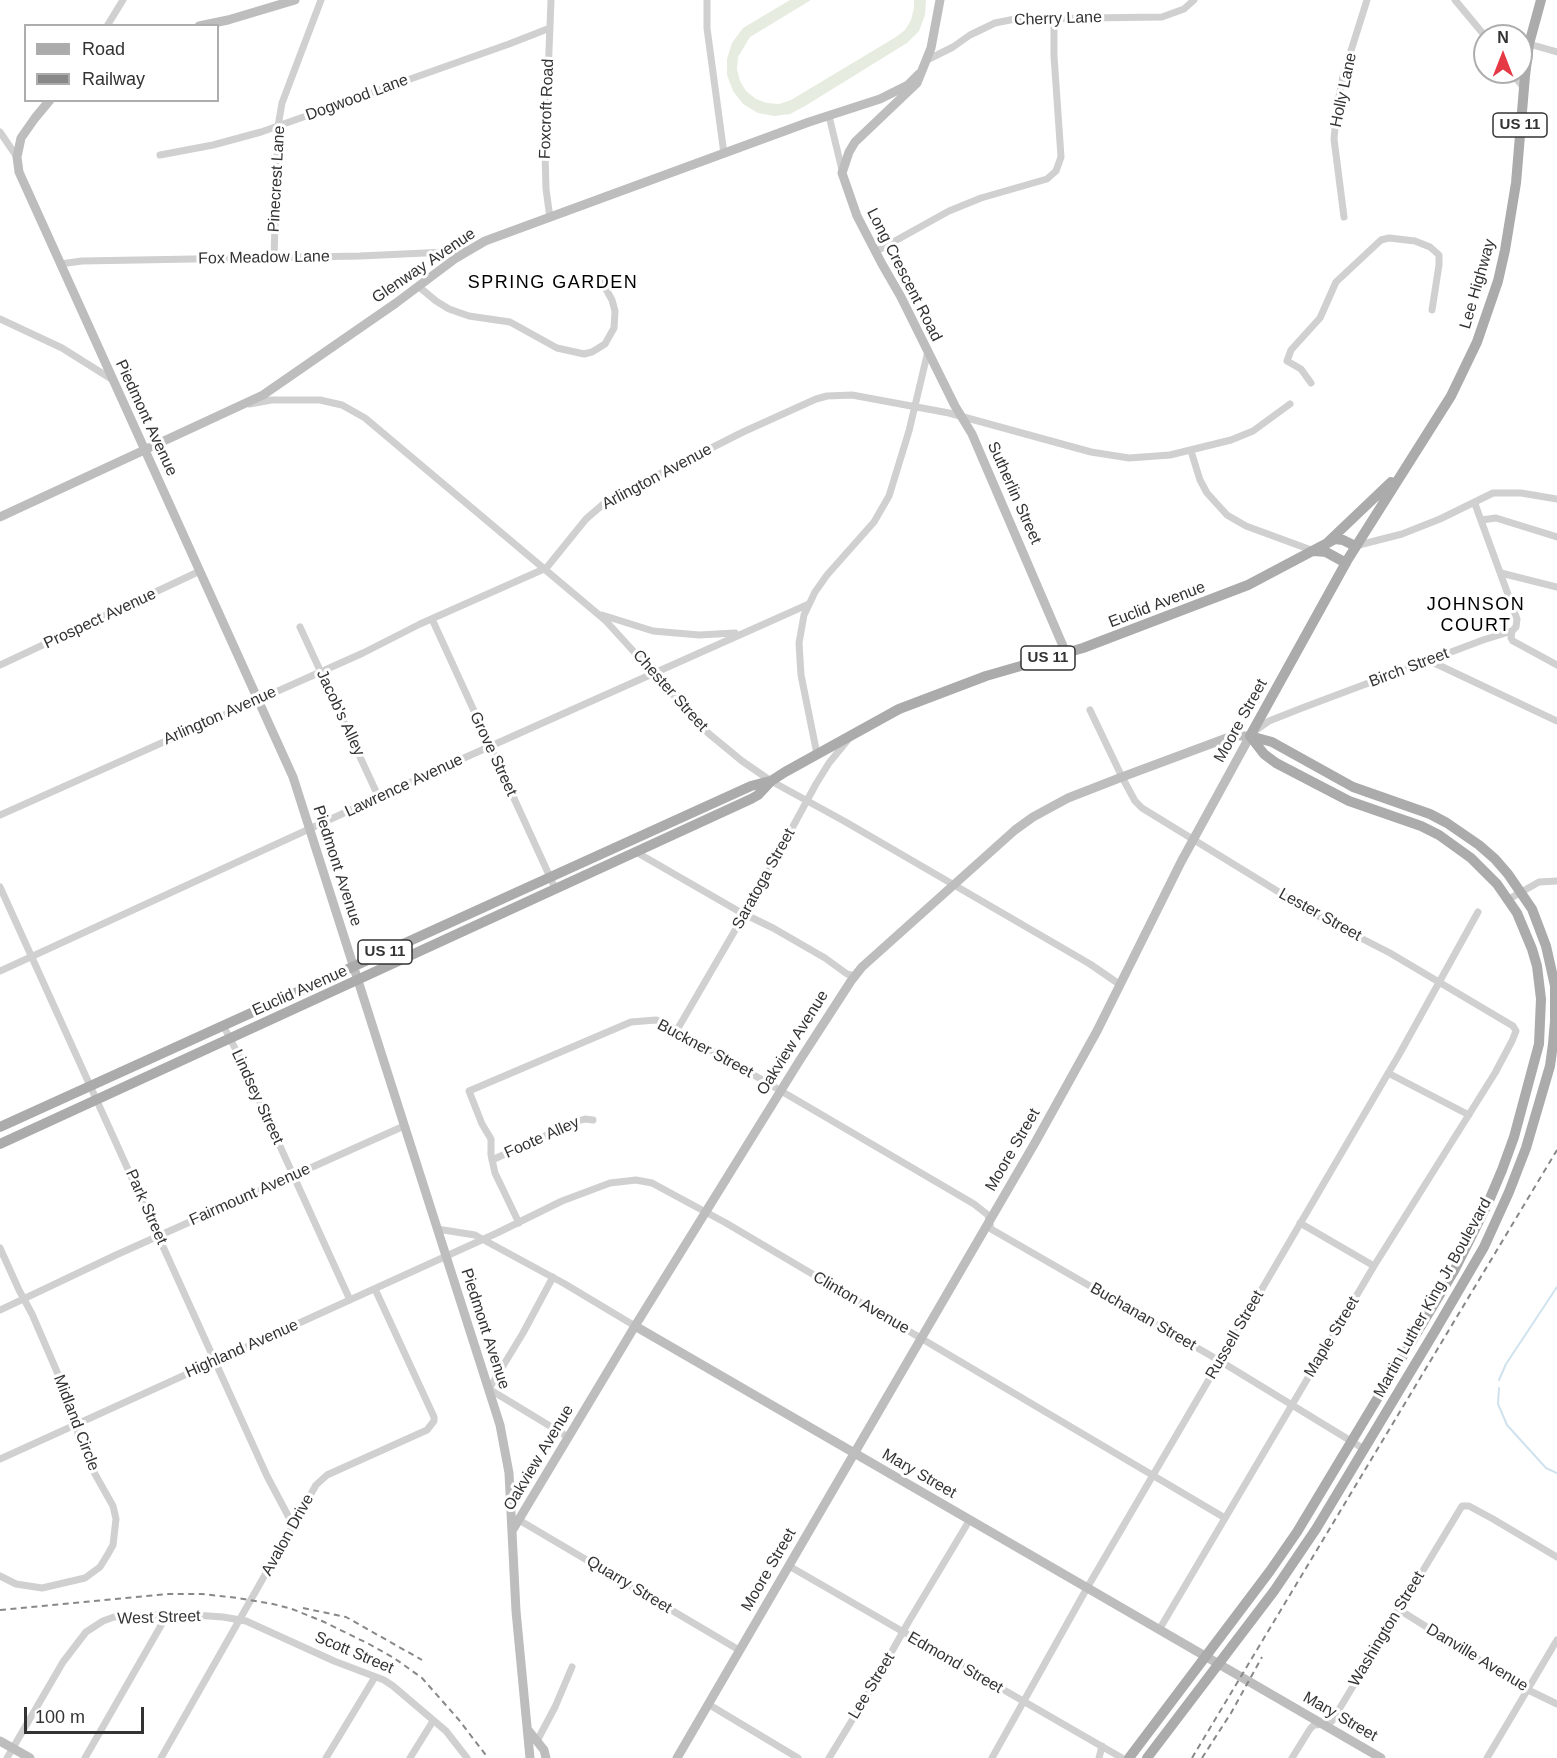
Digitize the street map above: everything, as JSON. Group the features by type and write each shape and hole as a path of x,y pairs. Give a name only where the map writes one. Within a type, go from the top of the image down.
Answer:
{"main road":[{"name":"Lee Highway","path":"1533,29 1540,0"},
{"name":"Lee Highway","path":"1355,546 1430,432 1468,362 1498,280 1514,200 1524,84"},
{"name":"Euclid Avenue","path":"0,1144 489,919 624,845 751,799 771,781 899,709 986,676 1066,653 1142,627 1248,585 1328,542 1403,470"},
{"path":"1328,542 1335,539 1343,540 1355,546"},
{"name":"Moore Street","path":"1250,736 1355,546"},
{"path":"1314,551 1326,552 1346,563"},
{"name":"Martin Luther King Jr Boulevard","path":"1147,1758 1274,1591 1305,1544 1484,1247 1509,1191 1536,1115 1550,1066 1553,1044 1556,1000 1546,946 1532,909 1495,859 1447,822 1353,787 1272,742 1250,736"},
{"name":"Martin Luther King Jr Boulevard","path":"1129,1758 1292,1539 1467,1246 1488,1203 1514,1137 1537,1056 1541,1023 1537,966 1525,929 1509,899 1471,858 1439,835 1421,826 1349,801 1276,763 1264,754 1250,736"},
{"name":"Euclid Avenue","path":"0,1127 484,908 636,852 699,817"}],"street":[{"path":"108,24 123,0"},
{"path":"209,24 294,0"},
{"name":"Pinecrest Lane","path":"274,258 278,126 282,104 321,0"},
{"name":"Foxcroft Road","path":"550,218 546,189 545,151 551,0"},
{"path":"707,0 706,28 724,154"},
{"path":"842,173 855,142 912,89 927,60 934,40 940,0"},
{"name":"Cherry Lane","path":"927,60 953,47 970,34 995,23 1054,18 1162,17 1184,9 1194,0"},
{"name":"Holly Lane","path":"1344,217 1334,131 1343,76 1367,0"},
{"path":"1455,0 1475,24"},
{"path":"875,252 949,211 975,200 1047,179 1056,171 1061,157 1057,118 1054,18"},
{"name":"Dogwood Lane","path":"160,155 213,145 278,126 550,28"},
{"path":"1533,46 1557,52"},
{"name":"Glenway Avenue","path":"0,517 270,390 468,250 505,233 898,91 919,74"},
{"path":"1521,84 1524,88"},
{"path":"17,157 18,148 26,130 48,102"},
{"path":"829,116 842,173"},
{"name":"Piedmont Avenue","path":"0,132 17,157 19,172 293,777 310,829 489,1389 506,1451 516,1611 530,1758"},
{"name":"Long Crescent Road","path":"817,754 799,657 801,629 809,604 827,575 858,542 882,511 895,480 928,349 857,216 842,173"},
{"path":"1311,383 1301,369 1287,361 1291,350 1320,318 1336,282 1344,272 1380,240 1389,238 1425,244 1436,252 1439,265 1432,310"},
{"name":"Fox Meadow Lane","path":"60,264 82,261 360,256 468,250"},
{"path":"418,286 449,309 470,316 510,322 557,348 584,354 605,344 614,328 615,311 602,282"},
{"path":"0,319 62,348 113,380"},
{"name":"Sutherlin Street","path":"928,349 972,434 1066,653"},
{"name":"Arlington Avenue","path":"0,815 321,672 544,569 586,519 608,500 780,414 816,399 841,394 962,417 1116,457 1152,458 1191,451 1248,434 1290,404"},
{"name":"Chester Street","path":"241,405 271,400 320,400 350,408 374,425 597,613 708,733 771,781 1090,964 1119,984"},
{"path":"1191,451 1200,480 1207,493 1227,515 1246,525 1314,551"},
{"path":"1355,546 1402,534 1475,504 1486,496 1501,492 1557,499"},
{"path":"1475,504 1517,619 1511,638 1557,664"},
{"path":"1481,520 1496,518 1557,537"},
{"name":"Prospect Avenue","path":"0,665 200,571"},
{"path":"1501,573 1557,587"},
{"name":"Lawrence Avenue","path":"0,970 809,604"},
{"path":"597,613 638,628 674,634 723,635 748,630"},
{"name":"Grove Street","path":"432,619 553,883"},
{"name":"Jacob's Alley","path":"300,627 379,798"},
{"name":"Birch Street","path":"1250,736 1269,721 1428,660 1512,631"},
{"path":"1428,660 1557,722"},
{"path":"1090,710 1122,777"},
{"name":"Saratoga Street","path":"677,1030 829,763 855,732"},
{"name":"Oakview Avenue","path":"512,1531 635,1326 781,1090 855,976 1015,830 1033,817 1068,798 1122,777 1232,736 1250,736"},
{"name":"Moore Street","path":"676,1758 1087,1050 1192,840 1250,736"},
{"name":"Lester Street","path":"1122,777 1135,801 1142,808 1192,840 1318,916 1390,953 1513,1026 1515,1033 1509,1047"},
{"path":"624,845 790,938 847,974 855,976"},
{"path":"1509,899 1539,882 1557,881"},
{"name":"Park Street","path":"0,887 267,1476 293,1525"},
{"path":"484,908 489,919"},
{"name":"Russell Street","path":"992,1758 1087,1588 1388,1073 1478,912"},
{"name":"Buckner Street","path":"492,1160 491,1139 469,1094 471,1090 631,1022 656,1020 781,1090 974,1204 986,1213 989,1220"},
{"name":"Lindsey Street","path":"223,1025 350,1300"},
{"name":"Maple Street","path":"1159,1630 1374,1266 1509,1047"},
{"path":"1388,1073 1469,1115"},
{"name":"Foote Alley","path":"492,1160 578,1121 594,1119"},
{"name":"Fairmount Avenue","path":"0,1310 404,1126"},
{"path":"492,1160 495,1173 519,1223"},
{"name":"Clinton Avenue","path":"484,1240 593,1188 624,1180 652,1183 706,1212 1225,1518"},
{"name":"Buchanan Street","path":"989,1220 991,1229 1220,1361 1364,1449"},
{"path":"1300,1223 1374,1266"},
{"name":"Mary Street","path":"437,1229 475,1235 553,1277 1376,1757"},
{"name":"Highland Avenue","path":"0,1459 484,1240"},
{"name":"Midland Circle","path":"0,1248 77,1418 78,1435 94,1474 115,1510 115,1532 108,1554 100,1567 85,1578 57,1586 29,1588 0,1576"},
{"path":"553,1277 489,1389 568,1437"},
{"name":"Avalon Drive","path":"161,1758 316,1485 322,1479 427,1430 434,1421 375,1289"},
{"name":"Washington Street","path":"1292,1758 1314,1725 1332,1720 1462,1506 1466,1505 1481,1512 1557,1557"},
{"name":"Quarry Street","path":"519,1520 739,1650"},
{"name":"Lee Street","path":"829,1758 866,1699 969,1521"},
{"name":"Edmond Street","path":"789,1566 1122,1758"},
{"name":"Danville Avenue","path":"1398,1609 1527,1690 1557,1704"},
{"path":"85,1758 167,1614"},
{"name":"West Street","path":"7,1758 63,1662 86,1632 103,1621 114,1617 167,1614 240,1619"},
{"name":"Scott Street","path":"240,1619 393,1686 455,1742 467,1758"},
{"path":"1487,1758 1557,1640"},
{"path":"537,1742 572,1667"},
{"path":"326,1758 375,1677"},
{"path":"708,1704 798,1758"},
{"path":"410,1758 433,1721"},
{"path":"528,1730 546,1758"},
{"path":"0,1741 30,1758"},
{"path":"1099,1758 1102,1746"}],"shaded area":[{"path":"790,0 811,0 750,37 738,57 737,69 746,91 756,99 767,103 779,104 791,100 896,37 905,30 911,20 914,0 926,0 925,15 919,31 907,43 790,114 774,116 758,113 743,104 733,91 727,75 727,59 732,43 743,28"}],"waterway":[{"path":"1499,1380 1506,1364 1557,1287"},
{"path":"1499,1388 1498,1404 1507,1425 1546,1468 1557,1473"}],"railway":[{"path":"1192,1758 1557,1150"},
{"path":"0,1610 167,1594 202,1594 238,1598 292,1609 369,1644 422,1678 459,1720 488,1758"},
{"path":"303,1608 346,1617 422,1660"},
{"path":"1202,1758 1231,1713 1262,1657"}],"district":[{"name":"SPRING GARDEN","path":"553,283"},
{"name":"JOHNSON COURT","path":"1476,615"}]}
